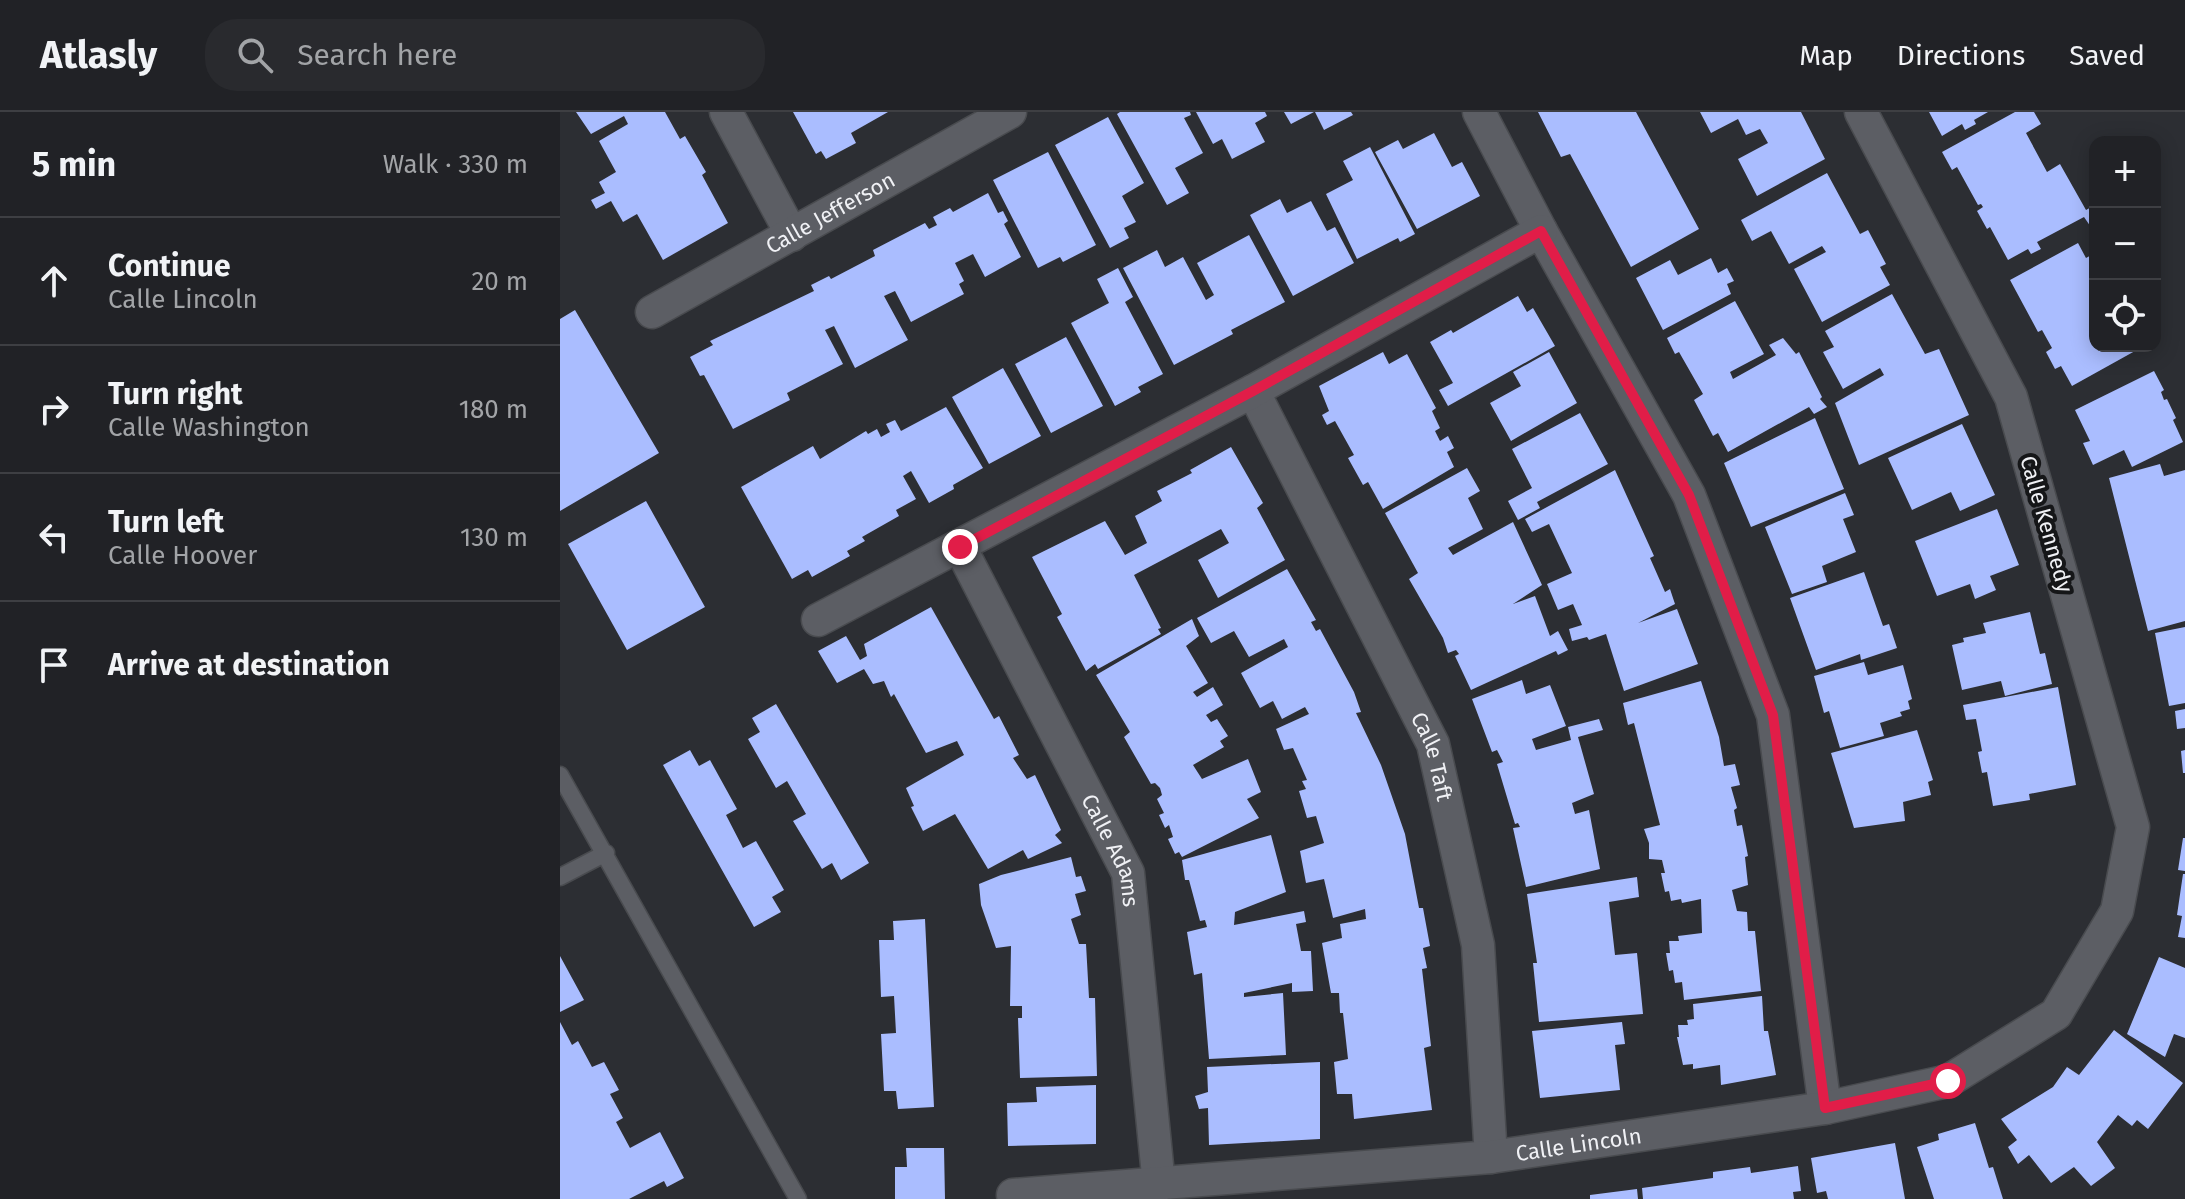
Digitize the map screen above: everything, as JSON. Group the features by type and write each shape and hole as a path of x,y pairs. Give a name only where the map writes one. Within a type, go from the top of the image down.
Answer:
{"street":[{"path":"726,112 792,235"},
{"name":"Calle Jefferson","path":"652,312 1010,112"},
{"path":"1479,112 1541,231 1689,495 1773,715 1825,1108"},
{"name":"Calle Kennedy","path":"1861,112 2011,397 2133,827 2117,911 2090,957"},
{"path":"818,620 1253,391 1541,231"},
{"name":"Calle Taft","path":"1253,391 1433,744 1478,945 1491,1157"},
{"name":"Calle Adams","path":"960,547 1128,873 1159,1185"},
{"name":"Calle Lincoln","path":"1013,1195 1491,1157 1825,1108 1948,1081 2056,1014 2090,957"}],"lane":[{"path":"560,775 798,1199"},
{"path":"560,877 606,853"}],"building":[{"path":"576,112 665,112 680,139 685,136 706,172 702,175 728,223 663,260 637,214 623,222 611,201 596,209 591,200 605,193 599,182 616,172 599,141 628,124 624,116 591,134"},
{"path":"793,112 888,112 851,133 856,143 826,159 821,151 816,154"},
{"path":"1190,112 1191,115 1184,118 1203,153 1175,168 1189,193 1167,205 1117,114"},
{"path":"1196,112 1265,112 1267,116 1255,123 1265,142 1232,159 1222,139 1213,144"},
{"path":"1284,112 1314,112 1291,124"},
{"path":"1315,112 1351,112 1353,115 1324,130"},
{"path":"1538,112 1636,112 1699,229 1631,267 1570,154 1561,157"},
{"path":"1700,112 1801,112 1825,159 1757,196 1738,159 1768,143 1760,129 1746,135 1738,119 1711,133"},
{"path":"1929,112 1988,112 1965,130 1962,124 1942,136"},
{"path":"2015,112 2034,112 2041,124 2026,133 2047,172 2060,164 2086,210 2089,208 2089,224 2084,217 2037,242 2041,249 2031,254 2028,249 2008,260 1990,227 1987,229 1977,211 1983,207 1978,205 1957,167 1952,170 1942,152"},
{"path":"1108,117 1144,183 1122,196 1136,222 1124,228 1129,238 1110,248 1055,145"},
{"path":"1434,133 1452,167 1462,162 1480,196 1417,229 1375,152 1398,140 1403,149"},
{"path":"1370,147 1415,234 1400,242 1398,238 1357,259 1326,194 1353,180 1343,161"},
{"path":"1048,152 1096,245 1063,262 1060,257 1038,268 993,180"},
{"path":"1827,173 1860,234 1868,230 1886,264 1880,267 1890,285 1822,322 1794,269 1826,252 1822,246 1789,264 1771,231 1752,241 1741,220"},
{"path":"988,193 998,213 1003,211 1008,221 1004,224 1021,257 985,277 973,254 955,263 964,281 959,284 964,294 911,322 895,291 884,296 908,340 855,368 834,326 825,330 843,364 787,393 790,400 733,429 704,375 700,376 690,357 713,345 710,341 814,291 811,285 829,276 831,279 875,256 873,250 925,223 929,229 937,225 933,217 950,208 953,212"},
{"path":"1280,199 1287,213 1311,201 1327,231 1335,227 1354,263 1293,296 1250,215"},
{"path":"1249,235 1285,302 1174,365 1123,268 1157,250 1165,267 1183,257 1206,300 1214,295 1197,263"},
{"path":"2078,243 2086,258 2089,256 2089,352 2133,352 2072,386 2061,366 2055,369 2046,352 2052,348 2042,330 2038,332 2010,280"},
{"path":"1711,258 1718,273 1727,268 1734,281 1727,284 1731,294 1663,330 1636,278 1670,260 1678,275"},
{"path":"1118,268 1133,297 1125,302 1163,374 1138,387 1141,392 1115,406 1071,323 1109,303 1097,279"},
{"path":"1892,294 1925,354 1939,349 1969,415 1859,465 1835,403 1884,375 1880,368 1843,389 1823,352 1834,347 1825,331"},
{"path":"1518,296 1527,312 1533,308 1555,346 1448,406 1439,390 1453,383 1430,342 1451,330 1453,333"},
{"path":"1735,301 1764,354 1730,372 1733,379 1776,355 1769,345 1783,338 1796,354 1799,352 1822,397 1820,399 1827,407 1814,414 1809,407 1728,452 1718,433 1713,436 1694,400 1703,394 1679,352 1675,354 1667,338"},
{"path":"575,310 659,453 560,511 560,319"},
{"path":"1066,337 1103,406 1051,433 1015,364"},
{"path":"1383,352 1389,364 1407,354 1436,408 1432,411 1440,428 1435,431 1440,441 1448,436 1454,448 1447,452 1454,467 1383,509 1368,482 1363,485 1348,458 1354,455 1335,421 1327,425 1322,415 1329,411 1319,386"},
{"path":"1549,352 1577,403 1511,441 1490,403 1521,386 1513,372"},
{"path":"1003,368 1041,436 989,464 952,397"},
{"path":"2154,371 2164,390 2161,392 2164,400 2167,399 2176,418 2173,420 2183,442 2132,467 2124,450 2093,465 2083,443 2090,441 2075,410"},
{"path":"946,407 983,468 929,503 911,471 903,476 916,499 896,510 899,516 862,537 865,541 847,551 850,556 812,577 808,570 792,579 741,487 813,446 820,459 866,431 868,434 877,429 881,437 890,432 886,424 895,420 901,431"},
{"path":"1580,413 1608,464 1537,502 1540,508 1518,520 1508,501 1532,488 1512,449"},
{"path":"1815,418 1844,489 1751,527 1724,463"},
{"path":"1962,424 1995,495 1960,511 1951,492 1912,510 1888,458"},
{"path":"1231,447 1263,503 1257,508 1285,560 1218,598 1198,560 1229,543 1221,529 1134,575 1161,628 1158,629 1161,634 1098,669 1095,664 1086,671 1057,617 1062,614 1032,557 1105,521 1125,555 1147,543 1135,516 1162,501 1157,491 1192,473 1190,470"},
{"path":"2160,464 2164,476 2185,470 2185,621 2148,631 2109,478"},
{"path":"1467,468 1480,491 1468,498 1483,529 1448,548 1453,555 1513,522 1542,585 1513,604 1535,596 1550,636 1558,631 1568,650 1558,655 1556,651 1471,690 1455,656 1459,654 1456,650 1448,653 1443,638 1409,579 1418,573 1385,513"},
{"path":"1615,470 1654,556 1650,558 1665,592 1670,589 1675,604 1638,623 1677,609 1698,664 1624,691 1606,634 1589,640 1587,637 1572,641 1569,629 1582,625 1573,604 1558,610 1547,584 1572,573 1549,524 1532,532 1525,519"},
{"path":"1845,493 1854,515 1843,519 1856,552 1822,566 1827,582 1792,594 1765,527"},
{"path":"646,501 705,607 627,650 568,544"},
{"path":"1997,509 2019,565 1990,576 1996,590 1975,599 1970,584 1937,596 1915,541"},
{"path":"1287,569 1316,620 1311,622 1316,631 1320,629 1354,692 1361,712 1356,713 1381,765 1405,834 1419,908 1423,908 1430,946 1423,948 1427,968 1422,969 1431,1046 1424,1048 1432,1110 1354,1119 1352,1094 1337,1094 1334,1062 1348,1059 1339,993 1331,993 1322,943 1342,938 1340,924 1366,919 1365,909 1333,918 1324,879 1306,883 1300,851 1324,843 1316,816 1307,818 1299,791 1306,789 1302,781 1307,780 1293,748 1284,750 1276,729 1309,714 1305,707 1282,719 1273,701 1260,708 1241,673 1288,647 1284,639 1249,657 1234,631 1211,643 1197,618"},
{"path":"1864,572 1883,626 1889,624 1897,648 1861,660 1860,654 1816,670 1790,598"},
{"path":"931,607 994,719 999,716 1019,755 1013,758 1027,779 1035,775 1061,830 1055,835 1062,843 1028,859 1023,850 988,869 955,814 923,831 906,788 964,755 957,741 926,753 884,681 873,684 864,669 837,683 818,651 846,636 860,660 867,656 864,644"},
{"path":"2030,612 2040,654 2045,653 2052,684 2005,696 2001,681 1962,690 1952,645 1964,642 1963,638 1986,633 1983,623"},
{"path":"1192,619 1199,636 1186,646 1208,683 1193,692 1197,697 1213,687 1223,705 1206,715 1211,722 1217,719 1228,736 1220,741 1224,747 1193,765 1202,779 1248,759 1261,792 1247,799 1259,818 1182,857 1179,852 1175,854 1168,839 1173,837 1169,825 1165,828 1159,815 1164,813 1157,799 1162,795 1160,788 1155,783 1151,784 1124,737 1130,732 1096,675"},
{"path":"2185,627 2185,703 2169,706 2155,633"},
{"path":"1864,662 1868,675 1903,665 1912,699 1908,701 1910,709 1900,712 1902,716 1880,723 1884,736 1840,748 1829,711 1824,713 1814,676"},
{"path":"1522,680 1526,694 1550,685 1566,726 1532,739 1536,750 1571,740 1568,727 1599,719 1603,730 1578,737 1594,794 1572,803 1575,814 1589,810 1600,869 1526,887 1513,828 1520,827 1518,823 1515,824 1497,764 1503,762 1497,750 1492,752 1472,699"},
{"path":"1701,681 1719,737 1724,766 1735,764 1740,785 1731,787 1737,808 1734,810 1737,826 1742,825 1748,856 1745,857 1748,885 1732,890 1737,911 1747,912 1748,931 1755,931 1761,991 1684,1000 1682,982 1675,983 1666,953 1670,953 1669,941 1679,941 1678,936 1702,933 1701,899 1682,903 1681,899 1671,901 1669,891 1665,892 1662,860 1649,859 1649,843 1644,829 1660,825 1634,723 1628,725 1623,703"},
{"path":"2058,687 2076,785 2029,794 2030,800 1993,806 1987,772 1982,773 1978,752 1982,751 1976,719 1966,720 1963,705"},
{"path":"776,704 869,863 841,880 832,863 822,869 793,821 806,814 787,781 776,788 748,739 760,732 752,718"},
{"path":"2185,709 2185,728 2177,729 2175,711"},
{"path":"1917,730 1933,780 1928,782 1931,795 1903,802 1905,821 1854,828 1831,753"},
{"path":"690,750 699,766 710,760 737,809 726,815 743,848 756,841 784,890 772,897 781,912 754,927 663,765"},
{"path":"2185,750 2185,773 2183,773 2181,751"},
{"path":"1271,835 1286,892 1235,912 1234,925 1304,911 1306,922 1296,924 1301,951 1311,951 1313,991 1292,992 1292,983 1244,993 1244,997 1283,993 1286,1055 1209,1059 1202,973 1194,975 1187,932 1207,927 1205,920 1200,921 1189,880 1185,880 1182,860"},
{"path":"2185,838 2185,871 2178,870"},
{"path":"1071,857 1076,877 1081,876 1086,891 1075,894 1081,915 1071,919 1079,944 1086,944 1089,998 1095,998 1097,1076 1020,1078 1018,1018 1022,1018 1022,1006 1010,1006 1011,946 996,948 981,905 979,884 1001,875"},
{"path":"2183,874 2185,938 2178,937 2182,916 2177,915"},
{"path":"1637,877 1639,897 1609,902 1615,955 1637,953 1643,1014 1539,1022 1533,963 1537,963 1527,894"},
{"path":"925,919 934,1107 898,1109 896,1091 884,1091 881,1034 896,1033 894,996 881,997 879,940 894,940 893,921"},
{"path":"560,956 584,1000 560,1012"},
{"path":"2159,957 2185,968 2185,1038 2174,1034 2165,1057 2127,1034"},
{"path":"1762,996 1764,1031 1768,1031 1776,1075 1721,1085 1720,1065 1693,1069 1693,1064 1683,1065 1677,1037 1678,1025 1688,1025 1687,1020 1694,1019 1693,1004"},
{"path":"560,1022 572,1045 578,1041 592,1067 604,1062 619,1090 610,1094 623,1118 616,1122 630,1148 660,1132 684,1178 667,1187 664,1181 629,1199 560,1199"},
{"path":"1622,1022 1625,1044 1615,1045 1620,1090 1540,1098 1532,1031"},
{"path":"2114,1030 2183,1083 2148,1129 2137,1120 2132,1126 2118,1115 2097,1142 2115,1168 2091,1186 2074,1167 2051,1183 2029,1155 2018,1164 2008,1147 2017,1140 2001,1119 2053,1087 2067,1067 2079,1075"},
{"path":"1320,1062 1320,1139 1209,1145 1208,1108 1199,1109 1195,1096 1208,1092 1207,1067"},
{"path":"1096,1085 1096,1144 1008,1146 1007,1103 1037,1102 1036,1087"},
{"path":"1975,1123 1989,1168 1993,1167 2003,1199 1934,1199 1917,1147 1939,1140 1938,1134"},
{"path":"1895,1143 1905,1199 1828,1199 1826,1191 1817,1193 1811,1158"},
{"path":"906,1148 944,1148 945,1199 895,1199 895,1167 907,1167"},
{"path":"1798,1166 1801,1191 1793,1192 1794,1199 1643,1199 1642,1188 1713,1178 1713,1172 1750,1167 1751,1173"},
{"path":"1637,1189 1638,1199 1590,1199 1590,1195"}],"route":[{"path":"960,547 1253,391 1541,231 1689,495 1773,715 1825,1108 1948,1081"}]}
